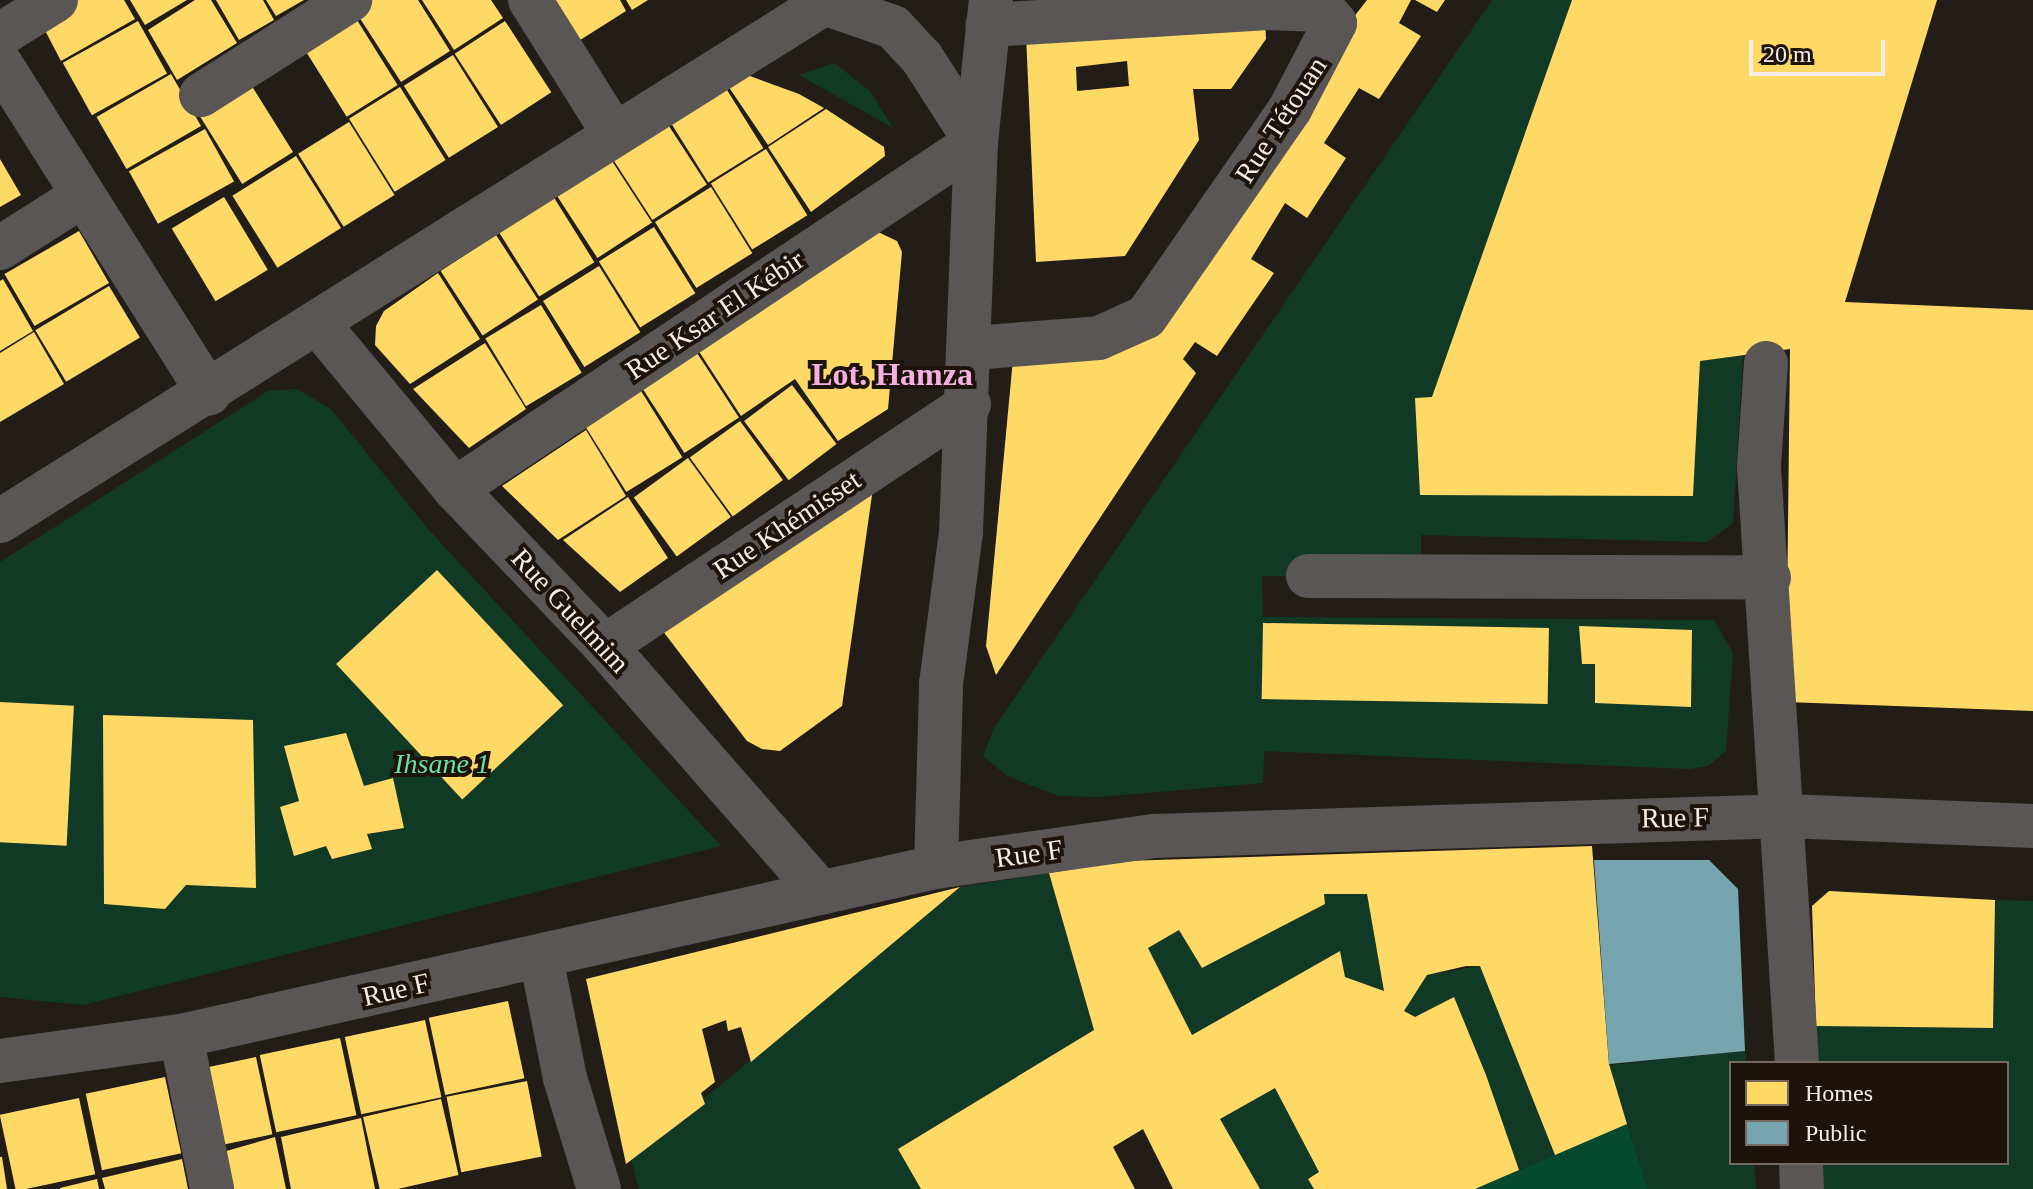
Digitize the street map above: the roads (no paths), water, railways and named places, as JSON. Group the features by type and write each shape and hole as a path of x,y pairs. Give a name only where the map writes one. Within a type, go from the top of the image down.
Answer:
{"street":[{"path":"0,35 56,0"},
{"path":"201,95 350,0"},
{"path":"530,0 614,134"},
{"path":"0,521 320,326 614,134 827,2 893,27 922,58 976,142"},
{"name":"Rue Tétouan","path":"973,348 1099,338 1146,317 1290,109 1335,23 1324,10 1280,8 989,13"},
{"path":"936,867 941,684 969,404 973,348 976,142 989,13"},
{"path":"0,63 209,393"},
{"name":"Rue Ksar El Kébir","path":"455,489 976,142"},
{"path":"0,248 82,196"},
{"name":"Rue Guelmim","path":"320,326 455,489 605,646 821,893"},
{"path":"1766,363 1759,467 1786,816 1797,1061"},
{"name":"Rue Khémisset","path":"605,646 969,404"},
{"path":"1308,576 1769,578"},
{"name":"Rue F","path":"0,1061 44,1049 181,1036 936,867 1155,836 1295,826 1786,816 2033,826"},
{"path":"541,957 565,1078 599,1189"},
{"name":"Rue F","path":"0,1035 44,1049"},
{"path":"181,1036 212,1189"},
{"path":"1801,1165 1802,1189"}],"district":[{"name":"Lot. Hamza","path":"892,374"}],"park label":[{"name":"Ihsane 1","path":"442,764"}]}
